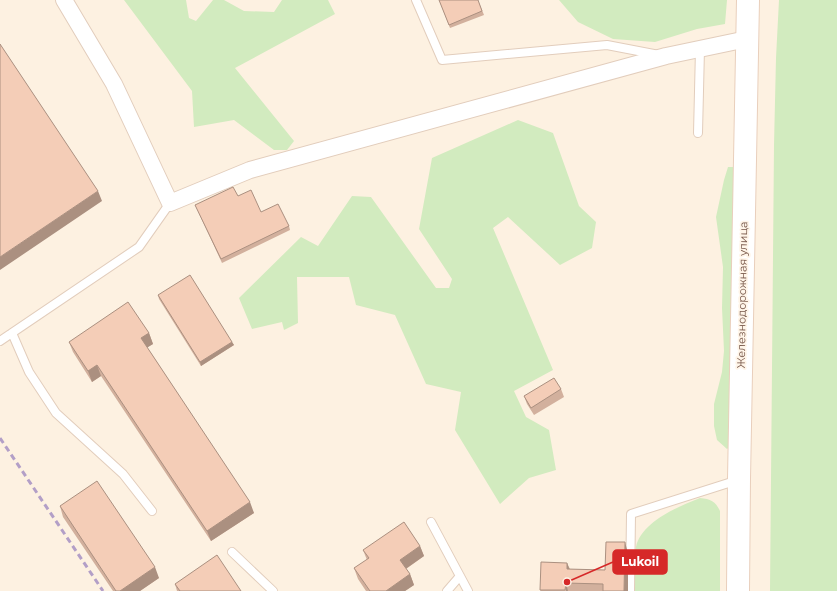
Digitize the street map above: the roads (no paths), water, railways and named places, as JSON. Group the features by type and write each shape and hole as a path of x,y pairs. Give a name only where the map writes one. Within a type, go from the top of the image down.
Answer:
{"main road":[{"name":"Железнодорожная улица","path":"738,591 748,0"}],"street":[{"path":"64,0 114,84 170,203 250,170 666,56 747,38"}],"lane":[{"path":"416,0 442,60 607,45 666,56"},
{"path":"698,133 700,49"},
{"path":"0,341 139,247 170,203"},
{"path":"12,333 29,372 56,413 123,474 152,511"},
{"path":"630,591 631,514 739,479"},
{"path":"431,522 468,591"},
{"path":"232,552 273,591"},
{"path":"447,591 460,576"}],"railway":[{"path":"0,438 103,591"}],"place":[{"name":"Lukoil","path":"567,582"}]}
